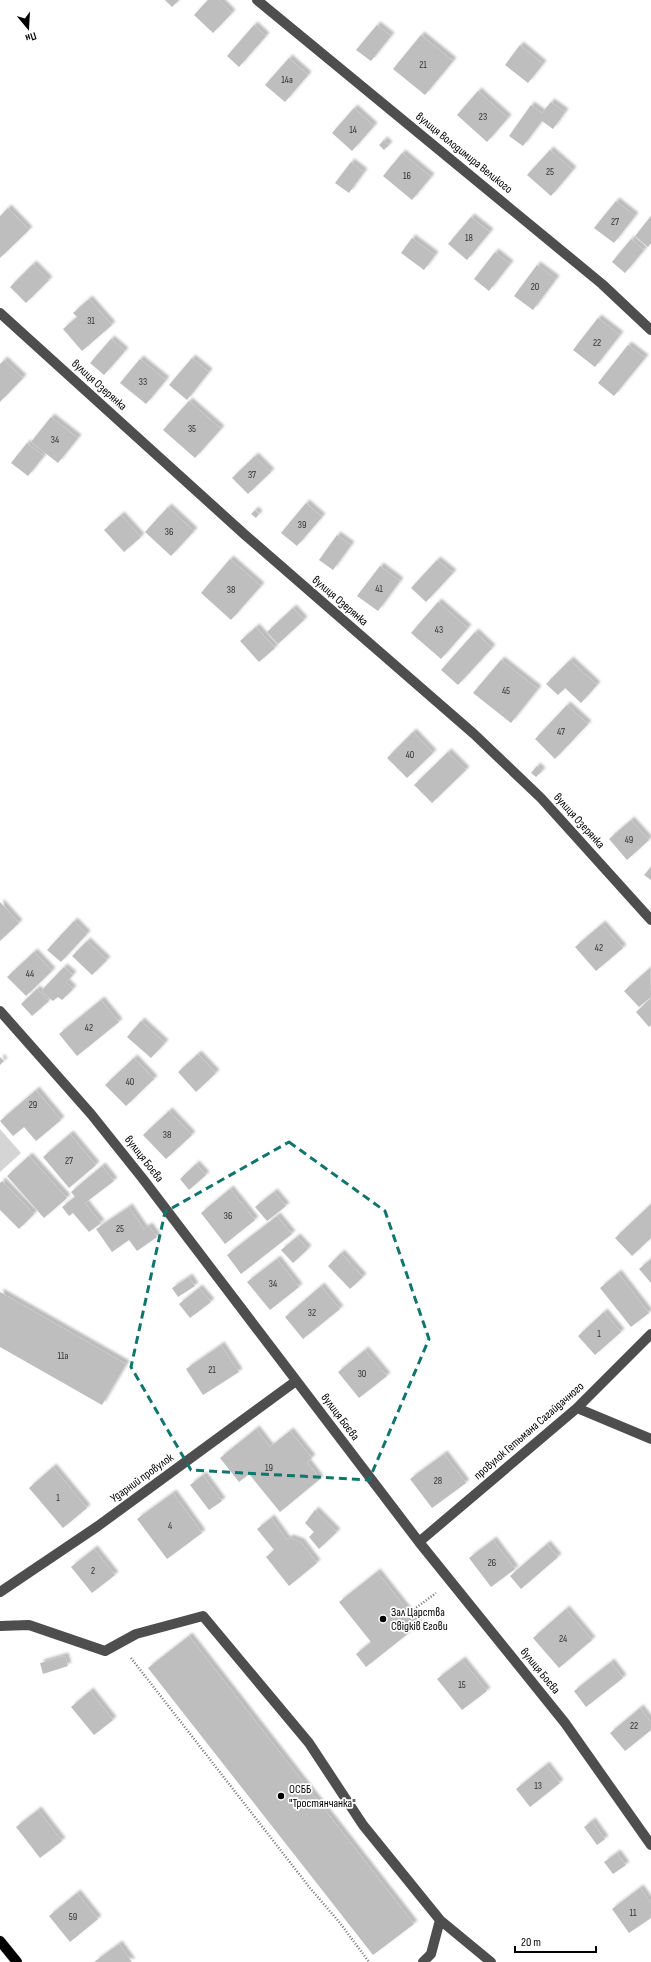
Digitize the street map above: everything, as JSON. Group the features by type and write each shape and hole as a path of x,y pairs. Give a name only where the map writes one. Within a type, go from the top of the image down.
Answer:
{"main road":[{"path":"0,1941 18,1962"}],"street":[{"name":"вулиця Володимира Великого","path":"257,0 602,284 651,330"},
{"name":"вулиця Озерянка","path":"0,312 244,534 474,734 541,798 651,920"},
{"name":"вулиця Боєва","path":"0,1011 91,1114 143,1179 419,1542 565,1723 651,1845"},
{"name":"провулок Гетьмана Сагайдачного","path":"419,1542 577,1408 651,1334"},
{"name":"Ударний провулок","path":"0,1592 98,1526 296,1381"},
{"path":"577,1408 651,1439"},
{"path":"0,1626 29,1625 105,1651 136,1634 203,1616 309,1743 363,1825 440,1920 491,1962"},
{"path":"424,1962 431,1954 440,1920"}],"path":[{"path":"409,1613 451,1581"},
{"path":"105,1651 131,1658 310,1888 340,1923 368,1962"}],"highlighted area":[{"path":"289,1142 385,1211 429,1339 369,1480 191,1470 131,1367 165,1212"}],"shaded area":[{"path":"0,1129 21,1153 0,1172"}],"building":[{"path":"165,0 179,0 172,7"},
{"path":"208,0 219,0 232,13 213,33 194,15"},
{"path":"254,25 266,36 239,67 227,56"},
{"path":"377,25 391,36 371,61 356,50"},
{"path":"421,35 453,61 425,95 393,69"},
{"path":"520,45 543,64 528,83 505,65"},
{"path":"289,58 308,75 285,102 265,85"},
{"path":"478,91 508,118 487,142 457,115"},
{"path":"551,102 565,112 553,129 542,121 523,146 509,136 531,105 542,113"},
{"path":"354,108 374,126 352,151 332,133"},
{"path":"384,140 389,145 384,150 379,145"},
{"path":"550,150 573,170 551,196 527,175"},
{"path":"402,153 431,177 412,200 383,176"},
{"path":"351,162 364,172 349,193 335,183"},
{"path":"616,201 635,216 614,243 594,228"},
{"path":"8,208 29,230 0,258 0,216"},
{"path":"651,216 651,243 648,247 635,236"},
{"path":"471,217 490,232 467,260 448,244"},
{"path":"412,238 435,255 424,270 401,253"},
{"path":"631,239 644,250 625,273 612,262"},
{"path":"495,252 510,264 489,291 474,279"},
{"path":"33,264 49,280 26,303 10,287"},
{"path":"537,265 556,279 533,310 514,296"},
{"path":"89,299 112,325 82,351 63,329 77,317 73,313"},
{"path":"598,318 620,335 595,367 573,350"},
{"path":"111,339 125,351 104,375 90,363"},
{"path":"628,345 645,358 614,396 598,383"},
{"path":"192,358 209,372 187,400 169,385"},
{"path":"140,359 166,380 146,404 120,383"},
{"path":"4,360 23,378 0,402 0,364"},
{"path":"189,401 221,429 195,458 163,430"},
{"path":"51,417 78,438 58,463 31,442"},
{"path":"27,443 44,456 28,476 11,463"},
{"path":"255,456 271,472 248,494 232,478"},
{"path":"306,503 322,517 297,546 281,533"},
{"path":"168,507 194,531 171,556 145,532"},
{"path":"255,510 259,514 256,518 251,514"},
{"path":"121,515 141,537 124,552 104,530"},
{"path":"337,535 351,545 333,570 319,560"},
{"path":"230,559 261,586 231,620 201,593"},
{"path":"437,560 453,573 426,602 411,588"},
{"path":"380,566 400,581 378,611 357,596"},
{"path":"438,602 468,628 441,659 411,633"},
{"path":"293,608 304,620 278,644 267,632"},
{"path":"256,627 275,648 259,662 240,641"},
{"path":"475,632 492,648 458,685 441,670"},
{"path":"501,660 538,689 511,723 473,693"},
{"path":"570,660 597,685 581,703 565,688 558,695 546,684"},
{"path":"567,705 588,724 555,759 535,739"},
{"path":"413,732 433,753 407,778 387,758"},
{"path":"448,752 466,770 432,803 414,785"},
{"path":"537,766 542,771 536,777 531,773"},
{"path":"631,820 649,840 627,860 609,839"},
{"path":"651,867 651,880 644,875"},
{"path":"0,902 19,923 0,941"},
{"path":"74,921 87,934 61,962 47,950"},
{"path":"602,924 623,948 596,971 575,947"},
{"path":"87,941 107,960 92,975 72,956"},
{"path":"34,952 52,971 26,996 7,977"},
{"path":"64,967 73,975 66,982 73,989 62,1000 58,997 53,1001 41,991"},
{"path":"650,968 651,997 639,1007 624,991"},
{"path":"37,989 49,1001 32,1016 21,1004"},
{"path":"651,998 651,1025 649,1027 636,1012"},
{"path":"101,1000 119,1022 77,1056 59,1034"},
{"path":"141,1021 165,1043 151,1058 127,1037"},
{"path":"198,1054 216,1073 196,1092 178,1072"},
{"path":"0,1057 4,1061 0,1065"},
{"path":"134,1058 154,1079 126,1106 105,1085"},
{"path":"36,1090 61,1120 36,1141 24,1127 13,1136 0,1121"},
{"path":"169,1111 192,1135 166,1159 143,1135"},
{"path":"70,1134 96,1165 69,1188 43,1157"},
{"path":"29,1156 67,1198 44,1218 7,1176"},
{"path":"196,1164 206,1175 189,1190 180,1179"},
{"path":"102,1166 114,1181 85,1203 101,1223 89,1232 73,1213 69,1216 62,1207 75,1197 71,1192"},
{"path":"2,1181 34,1214 19,1229 0,1210 0,1183"},
{"path":"230,1189 255,1220 225,1244 201,1213"},
{"path":"274,1192 286,1206 267,1221 255,1207"},
{"path":"651,1204 651,1238 632,1256 615,1238"},
{"path":"129,1207 144,1229 149,1226 157,1237 137,1251 129,1240 112,1252 96,1229"},
{"path":"277,1216 292,1234 241,1274 227,1255"},
{"path":"297,1237 308,1249 293,1263 281,1250"},
{"path":"341,1253 363,1277 350,1289 328,1266"},
{"path":"277,1259 299,1287 270,1310 247,1282"},
{"path":"651,1259 651,1283 639,1269"},
{"path":"618,1273 649,1313 631,1327 600,1288"},
{"path":"189,1277 195,1286 178,1297 172,1288"},
{"path":"321,1286 340,1309 303,1339 285,1317"},
{"path":"199,1288 211,1302 190,1318 179,1304"},
{"path":"0,1292 126,1364 102,1405 0,1347"},
{"path":"604,1312 621,1332 595,1355 578,1336"},
{"path":"221,1345 239,1372 203,1395 186,1369"},
{"path":"365,1350 387,1376 359,1398 338,1372"},
{"path":"256,1429 270,1447 290,1431 312,1458 307,1462 320,1479 280,1512 249,1474 239,1482 220,1458"},
{"path":"444,1454 466,1483 432,1508 410,1479"},
{"path":"53,1467 87,1508 63,1528 29,1488"},
{"path":"203,1475 222,1501 209,1510 190,1485"},
{"path":"173,1493 202,1533 167,1559 137,1519"},
{"path":"315,1510 337,1532 319,1549 309,1537 314,1532 305,1523"},
{"path":"271,1518 287,1540 290,1538 301,1542 317,1563 289,1586 266,1557 274,1550 257,1529"},
{"path":"493,1540 515,1569 491,1587 469,1558"},
{"path":"547,1544 558,1557 521,1589 510,1576"},
{"path":"94,1549 115,1575 92,1593 71,1567"},
{"name":"Зал Царства Свідків Єгови","path":"377,1572 419,1625 366,1667 356,1654 371,1642 339,1602"},
{"path":"566,1609 592,1640 559,1668 533,1638"},
{"name":"ОСББ \"Тростянчанка\"","path":"189,1636 414,1924 373,1955 148,1668"},
{"path":"65,1656 68,1666 43,1674 40,1663"},
{"path":"462,1660 487,1691 462,1710 437,1679"},
{"path":"611,1662 623,1678 586,1707 574,1691"},
{"path":"90,1691 113,1720 94,1735 71,1707"},
{"path":"640,1708 651,1722 651,1730 625,1751 610,1733"},
{"path":"546,1765 560,1783 530,1807 516,1789"},
{"path":"38,1810 62,1841 40,1858 16,1827"},
{"path":"592,1821 605,1839 597,1845 584,1827"},
{"path":"617,1853 626,1865 613,1874 604,1862"},
{"path":"640,1888 651,1903 651,1918 629,1933 612,1909"},
{"path":"77,1893 98,1919 70,1942 49,1916"},
{"path":"119,1944 132,1962 94,1962"}],"place":[{"name":"Зал Царства Свідків Єгови","path":"383,1619"},
{"name":"ОСББ \"Тростянчанка\"","path":"281,1796"}]}
